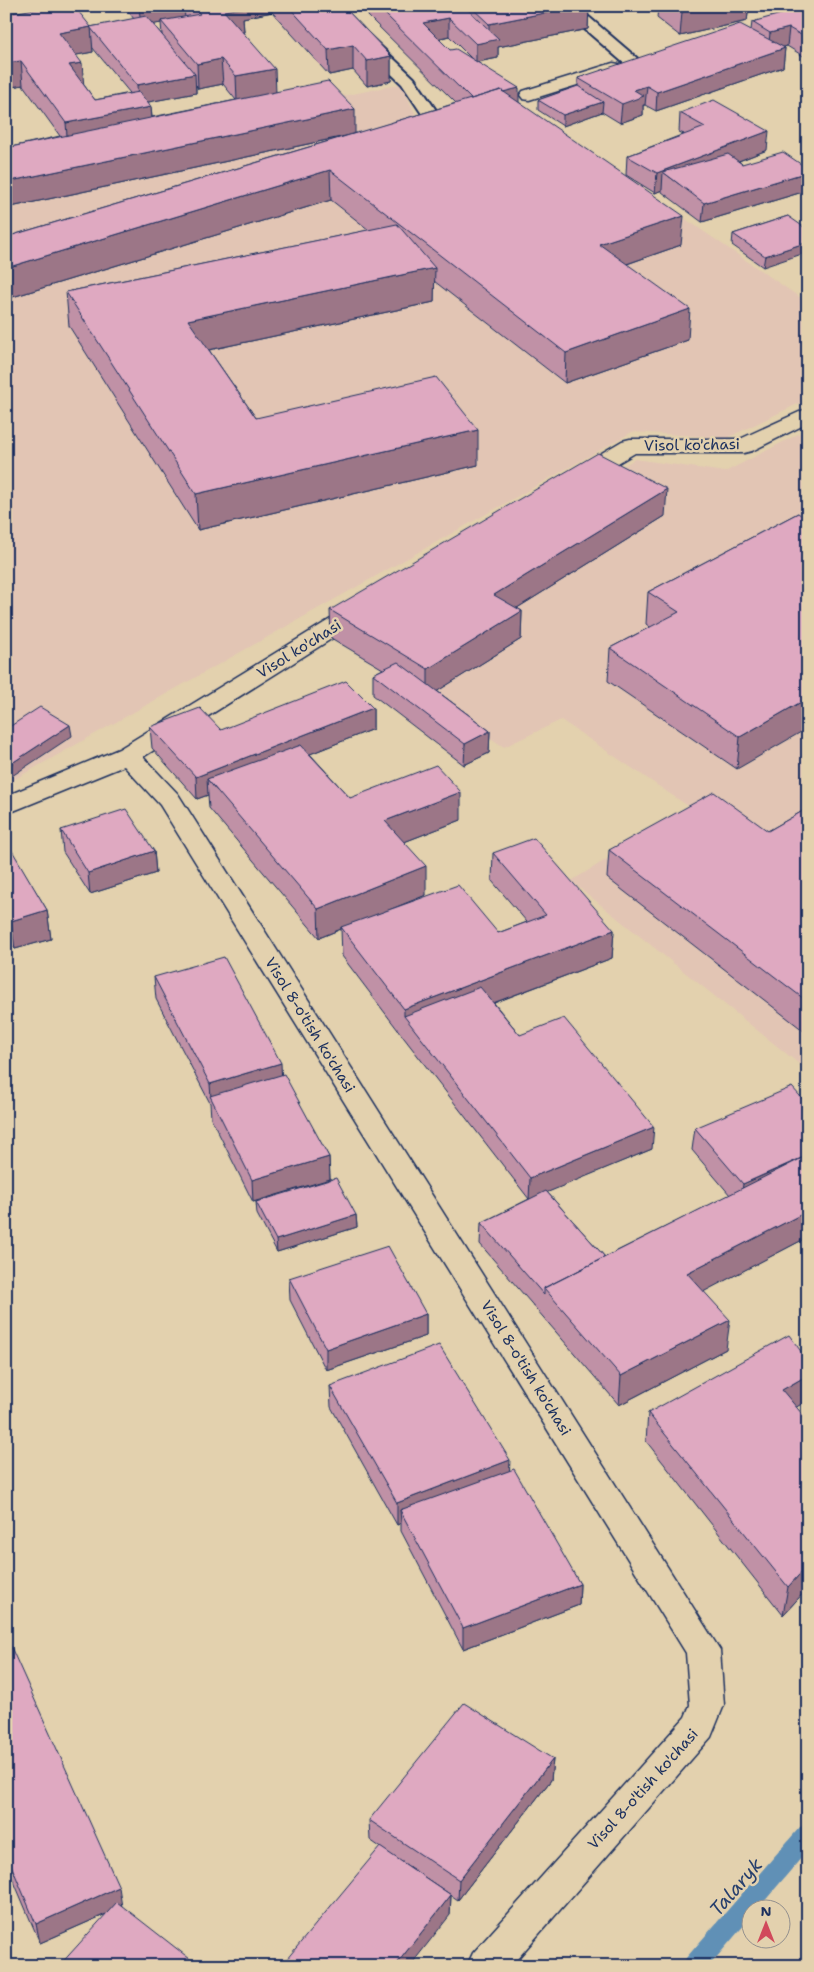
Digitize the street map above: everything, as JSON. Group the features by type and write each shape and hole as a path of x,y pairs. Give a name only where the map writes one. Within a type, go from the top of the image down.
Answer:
{"street":[{"path":"529,95 650,58"},
{"name":"Visol ko'chasi","path":"557,490 630,446 744,446 808,414"},
{"name":"Visol ko'chasi","path":"6,806 128,755 381,599"},
{"name":"Visol 8-o'tish ko'chasi","path":"128,755 169,800 703,1650 707,1705 699,1726 486,1966"}],"lane":[{"path":"329,6 408,82 434,119"},
{"path":"566,6 632,62"}],"shaded area":[{"path":"401,84 425,134 528,111 808,303 808,399 727,438 632,432 6,784 6,166"},
{"path":"808,429 808,1071 571,881 691,808 561,720 504,747 428,697 331,638 635,459 725,472"}],"building":[{"path":"52,6 74,6 91,27 59,33 82,63 69,65 95,100 139,92 151,107 66,123 21,61 6,63 6,14"},
{"path":"194,6 242,6 243,8 224,11 275,69 236,76 221,59 197,64 161,21 200,14"},
{"path":"288,6 343,6 391,56 367,61 353,45 328,50"},
{"path":"377,6 464,6 499,39 476,44 449,18 423,23 450,50 456,49 519,88 503,92 501,90 471,99"},
{"path":"470,6 580,6 489,24"},
{"path":"675,6 708,6 682,12"},
{"path":"803,8 808,10 808,39 789,28 770,33 752,22"},
{"path":"146,16 195,74 137,85 90,27"},
{"path":"740,24 785,48 657,92 647,86 634,90 644,96 622,104 578,78"},
{"path":"328,81 355,109 6,182 6,148"},
{"path":"578,86 603,102 563,115 538,100"},
{"path":"501,90 684,216 599,244 690,309 566,353 330,170 6,268 6,237"},
{"path":"714,100 769,131 657,173 627,156 705,127 680,113"},
{"path":"783,152 808,169 808,172 704,203 663,172 728,154 742,164"},
{"path":"788,216 808,230 808,242 765,256 733,234"},
{"path":"397,224 435,268 188,320 256,418 436,377 478,430 196,494 66,292"},
{"path":"598,453 667,489 494,595 522,611 428,669 330,610"},
{"path":"798,513 808,520 808,698 740,737 610,648 679,612 648,592"},
{"path":"398,662 490,731 465,744 373,674"},
{"path":"346,681 373,708 196,777 150,727 200,708 221,730"},
{"path":"40,707 70,725 6,767 6,729"},
{"path":"301,745 350,798 436,765 461,792 385,821 426,866 318,909 207,779"},
{"path":"714,792 768,831 808,808 808,1002 609,850"},
{"path":"126,809 154,851 88,873 61,830"},
{"path":"534,838 614,930 404,1009 341,927 458,885 498,933 546,915 493,853"},
{"path":"6,842 47,910 11,921 6,914"},
{"path":"224,957 281,1063 210,1084 154,977"},
{"path":"480,987 520,1035 564,1018 654,1127 530,1178 404,1016"},
{"path":"284,1074 329,1157 252,1180 210,1096"},
{"path":"792,1087 808,1105 808,1155 743,1184 695,1128"},
{"path":"808,1155 808,1211 687,1273 730,1320 621,1376 544,1288"},
{"path":"336,1178 356,1215 276,1240 256,1202"},
{"path":"546,1191 605,1257 544,1288 544,1295 481,1223"},
{"path":"388,1246 426,1314 326,1349 289,1278"},
{"path":"789,1335 808,1361 808,1375 782,1390 808,1421 808,1565 788,1587 648,1413"},
{"path":"439,1345 510,1460 397,1503 330,1386"},
{"path":"514,1469 580,1584 463,1628 400,1510"},
{"path":"10,1645 119,1887 36,1924 6,1853 6,1647"},
{"path":"464,1703 553,1759 459,1880 369,1820"},
{"path":"380,1847 451,1895 395,1966 281,1966"},
{"path":"117,1902 199,1966 59,1966"}],"waterway":[{"name":"Talaryk","path":"694,1966 808,1834"}]}
